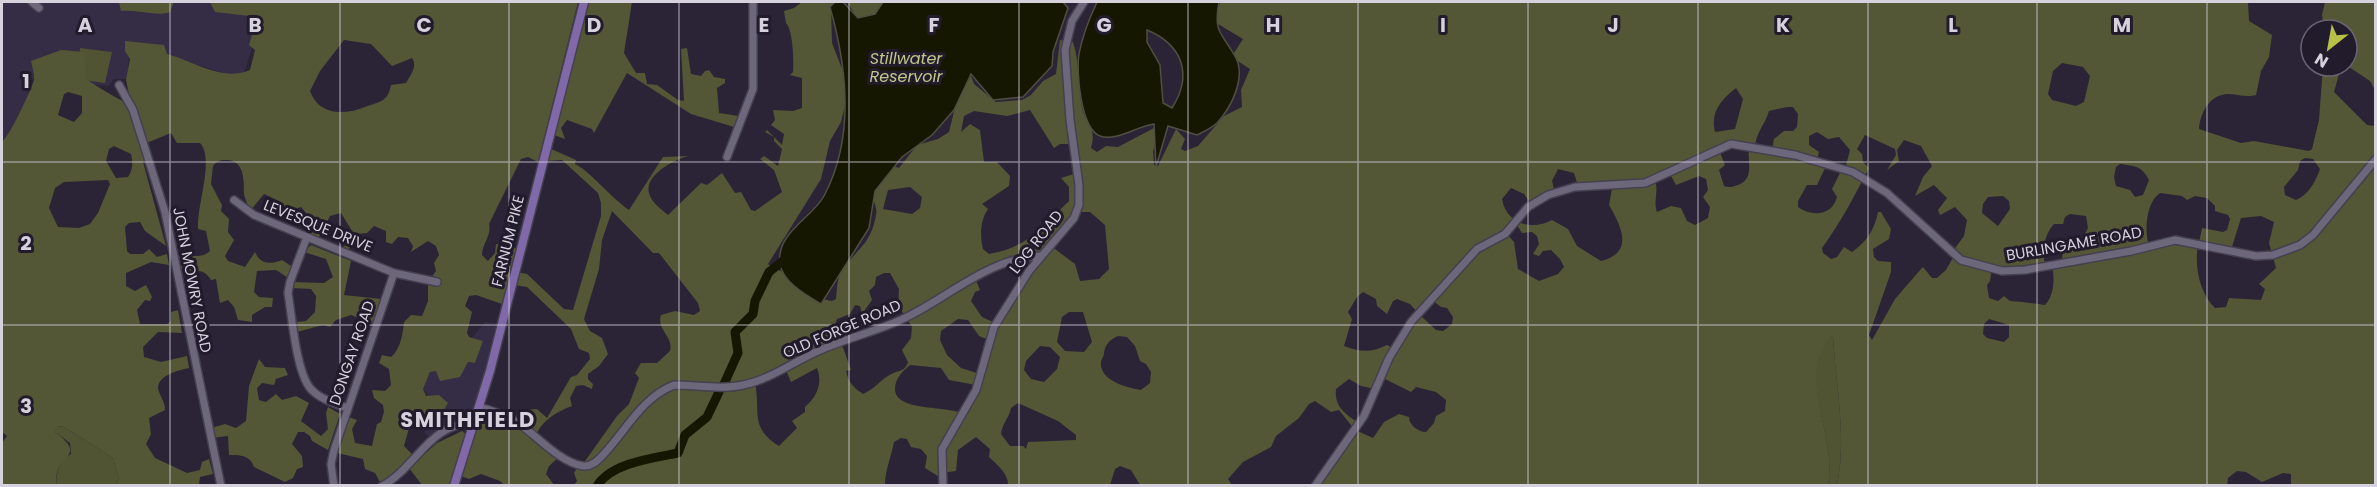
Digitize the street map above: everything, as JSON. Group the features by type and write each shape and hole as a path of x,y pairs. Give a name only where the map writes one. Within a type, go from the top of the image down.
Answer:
{"main road":[{"name":"FARNUM PIKE","path":"454,486 479,407 584,2"}],"street":[{"path":"32,2 39,8"},
{"path":"727,157 753,90 753,2"},
{"name":"LOG ROAD","path":"943,486 942,449 976,390 994,327 1040,256 1074,218 1079,205 1065,50 1072,21 1084,2"},
{"name":"JOHN MOWRY ROAD","path":"119,85 133,110 165,211 221,486"},
{"name":"BURLINGAME ROAD","path":"1315,486 1364,416 1394,349 1411,322 1477,249 1505,234 1528,207 1548,195 1575,187 1646,183 1722,147 1746,146 1795,155 1853,172 1887,193 1961,260 1981,267 2012,271 2131,251 2175,240 2256,256 2273,255 2300,245 2313,235 2376,159"},
{"name":"LEVESQUE DRIVE","path":"234,200 254,215 394,273"},
{"path":"307,237 288,293 301,362 311,389 320,396 347,408"},
{"name":"OLD FORGE ROAD","path":"479,407 508,417 565,458 581,465 588,465 597,461 606,452 643,405 667,388 674,385 726,387 754,383 819,350 869,333 919,311 973,278 998,266 1023,257 1040,256"},
{"path":"394,273 437,282"},
{"name":"DONGAY ROAD","path":"334,486 331,464 347,408 394,273"},
{"path":"382,486 404,470 430,440 445,428 462,423 473,424"}],"shaded area":[{"path":"2,2 267,2 242,79 129,43 128,79 114,79 109,86 30,79 17,177 2,446"},
{"path":"485,322 501,324 474,428 456,430 434,442 425,433 428,416 440,414 423,389 430,372 468,362 475,363 483,341 472,338"}],"green space":[{"path":"119,2 174,2 170,12 161,14 121,11"},
{"path":"210,2 578,2 538,162 528,157 521,159 489,224 490,228 482,255 488,261 495,253 496,244 516,248 502,304 476,295 469,296 465,306 472,312 467,333 469,337 483,341 475,363 468,362 460,377 440,381 436,371 430,372 423,389 426,396 439,395 448,403 442,413 427,418 415,415 404,446 414,456 381,484 375,473 365,469 363,459 337,453 348,417 357,420 352,429 355,443 372,446 377,424 381,422 384,412 383,405 374,398 372,390 385,391 391,385 389,369 379,363 382,355 391,357 397,350 404,322 411,315 422,316 428,301 428,282 436,271 434,263 439,255 436,246 428,241 411,252 413,246 408,238 398,237 392,244 386,242 386,231 374,226 367,233 356,234 348,251 343,249 352,231 341,213 330,216 318,239 306,234 312,220 301,207 287,212 281,202 264,194 250,211 244,195 240,167 232,161 219,161 213,166 211,184 222,205 221,211 229,219 228,232 234,240 225,256 228,261 245,267 255,252 263,261 273,263 282,260 294,268 290,279 276,270 257,271 254,292 259,297 273,298 272,307 265,307 252,315 252,322 238,320 234,307 228,300 220,303 216,279 211,280 201,271 179,275 175,255 198,256 210,251 206,231 198,229 206,160 200,143 177,143 171,133 144,144 148,160 143,162 166,246 145,231 140,222 129,223 125,227 127,251 130,254 143,254 149,249 157,257 167,254 169,265 151,262 126,273 126,286 135,291 146,285 152,297 150,301 145,300 137,310 140,324 167,324 171,321 171,312 178,310 182,333 158,332 143,347 144,357 161,362 187,356 189,368 168,375 160,382 158,387 165,410 149,418 151,434 146,444 155,458 187,473 200,470 202,462 209,459 213,474 200,477 199,485 116,485 119,479 113,458 64,427 58,426 55,432 70,447 70,452 59,467 57,485 2,485 2,443 7,436 2,432 2,141 14,124 34,80 31,61 61,50 84,52 86,79 126,103 131,103 126,80 130,59 125,51 125,41 164,45 167,54 219,72 229,74 250,70 255,50 249,45 254,28 249,16 215,12","holes":["344,40 371,44 392,66 412,58 414,61 413,71 406,83 391,85 385,98 357,110 341,112 326,109 314,99 310,91 320,71","68,92 82,96 82,113 74,122 58,115 64,94","114,146 131,154 132,166 128,177 116,178 106,161 109,149","108,180 110,184 98,213 90,224 79,228 58,227 49,208 55,188 64,182"]},
{"path":"588,2 632,2 624,53 636,73 645,73 647,84 657,85 678,100 684,101 681,49 687,48 691,74 701,76 709,70 714,77 725,79 725,83 717,88 719,113 739,116 734,127 691,114 627,73 594,133 592,129 567,120 561,128 565,139 554,135"},
{"path":"802,2 838,2 831,8 832,43 846,79 847,97 841,122 830,141 821,179 768,264 790,275 820,297 832,301 836,299 842,270 864,244 874,224 876,206 872,192 890,165 899,168 917,145 938,139 949,132 957,99 971,76 974,84 996,102 1022,100 1031,95 1043,81 1056,74 1060,40 1073,42 1077,58 1082,108 1093,135 1091,148 1097,152 1106,146 1118,147 1154,128 1158,139 1153,151 1154,165 1158,166 1176,129 1185,139 1181,149 1185,151 1198,146 1224,116 1242,107 1241,90 1250,69 1236,60 1234,53 1243,39 1213,21 1214,13 1221,2 2248,2 2249,21 2272,35 2269,57 2261,71 2256,95 2227,94 2215,98 2201,117 2199,129 2241,143 2254,141 2309,151 2312,149 2319,120 2322,78 2338,78 2334,92 2367,125 2375,126 2375,485 2291,485 2291,474 2283,473 2262,482 2246,472 2237,471 2228,478 2227,486 1837,485 1841,430 1833,337 1830,336 1821,353 1817,371 1817,389 1830,467 1828,485 1315,485 1355,430 1339,410 1331,412 1315,401 1309,404 1299,418 1276,436 1271,447 1243,462 1228,479 1232,485 1140,485 1131,470 1120,466 1115,469 1110,485 1008,485 1005,474 989,457 990,449 976,437 958,450 956,471 941,473 941,478 925,468 927,456 921,449 911,447 907,439 901,438 894,442 885,485 574,485 577,481 574,473 579,465 583,464 617,416 629,404 639,378 635,373 641,363 657,363 670,351 670,341 661,325 661,315 675,311 694,315 700,311 698,303 659,253 653,253 612,211 602,240 599,269 584,319 590,331 602,338 608,354 599,366 588,374 588,379 593,384 592,389 583,385 576,386 570,398 572,406 552,416 537,433 519,421 526,410 537,409 547,418 571,377 577,375 590,359 589,353 579,349 571,329 527,287 514,285 517,272 527,274 564,309 573,310 601,216 598,193 562,160 546,161 549,148 576,160 575,164 629,210 663,157 688,156 661,169 651,180 649,193 668,215 701,183 707,185 722,173 735,193 741,192 751,210 755,211 782,192 774,170 760,159 764,156 778,166 782,149 774,141 774,137 782,145 784,134 771,125 775,120 773,110 793,111 802,108 802,78 790,75 793,72 792,46 784,11","holes":["2062,63 2083,67 2090,76 2084,102 2076,106 2052,100 2048,94 2053,71","1736,88 1743,99 1735,129 1715,132 1715,112","1793,107 1798,114 1797,127 1793,131 1784,131 1774,139 1772,150 1755,147 1769,111","1030,110 1054,148 1060,144 1072,144 1077,173 1061,178 1069,187 1069,201 1041,228 1023,242 989,254 983,249 981,239 983,218 988,209 982,204 1009,186 1010,176 997,162 984,162 980,130 970,124 961,132 964,116 974,111 1007,116","1817,132 1828,139 1839,137 1850,150 1845,169 1842,169 1832,189 1837,197 1834,203 1826,211 1815,213 1798,207 1798,201 1807,185 1817,185 1827,164 1817,160 1819,152 1809,145 1809,136","1865,135 1895,149 1896,155 1887,170 1899,161 1897,150 1904,140 1921,146 1932,166 1923,177 1915,196 1934,185 1947,198 1938,210 1940,215 1955,207 1967,220 1964,236 1953,251 1955,254 1946,270 1937,278 1932,278 1923,267 1895,299 1872,340 1869,335 1891,272 1891,262 1878,261 1874,257 1873,249 1889,239 1891,229 1881,212 1878,212 1869,235 1852,252 1844,247 1837,257 1831,259 1823,253 1822,248 1842,218 1869,168 1863,162 1862,154 1857,149","1732,145 1749,148 1749,170 1747,179 1743,182 1736,186 1724,186 1719,170 1725,165 1719,150","2305,158 2313,159 2320,169 2304,195 2296,200 2285,195 2284,187 2298,170 2300,161","2120,164 2137,168 2144,172 2149,180 2143,195 2135,197 2130,190 2116,186 2114,177 2116,167","1558,169 1574,173 1578,186 1595,182 1613,183 1609,205 1621,230 1621,246 1618,252 1601,261 1577,246 1568,229 1552,220 1536,225 1514,220 1504,208 1502,199 1511,188 1524,194 1531,204 1555,193 1552,181","1670,174 1676,185 1699,176 1706,179 1708,190 1703,197 1710,207 1708,218 1695,225 1687,221 1681,208 1671,206 1657,212 1655,179","910,187 922,197 920,208 912,214 883,209 888,190","2160,193 2182,196 2187,200 2195,196 2207,198 2215,206 2215,211 2228,215 2230,219 2227,230 2223,232 2202,228 2199,243 2231,250 2241,218 2261,216 2274,222 2269,243 2276,268 2259,284 2265,289 2261,300 2229,298 2226,307 2215,308 2205,295 2199,279 2198,246 2174,240 2149,246 2147,233 2149,210 2155,197","2003,196 2009,201 2010,209 1998,226 1982,213 1983,204 1988,197","1076,212 1090,212 1105,225 1109,269 1099,279 1080,281 1075,264 1051,246","2070,214 2086,216 2088,228 2079,245 2063,244 2062,262 2052,266 2053,287 2045,305 2010,301 2004,296 1998,301 1989,298 1987,285 1990,281 1992,267 2045,265 2045,243 2054,224 2063,224 2065,217","1515,222 1522,233 1532,232 1537,236 1539,244 1533,254 1539,256 1543,251 1551,250 1564,267 1558,274 1539,281 1518,269 1514,242 1506,233","1021,257 1039,258 995,323 982,317 971,301 975,292 980,290 975,278","890,273 899,289 901,310 912,327 911,338 902,350 908,362 907,366 891,374 863,394 854,387 849,379 846,371 851,370 835,325 837,319 850,314 855,305 860,306 862,314 872,300 869,291 875,285 876,277","1363,292 1376,299 1377,306 1387,314 1393,301 1397,299 1410,304 1418,313 1393,348 1387,345 1366,351 1344,346 1352,319 1348,312","1432,300 1441,307 1447,308 1453,317 1452,324 1443,331 1436,330 1419,314","1069,312 1083,312 1092,342 1084,352 1065,351 1057,342 1062,317","958,319 968,320 979,336 989,340 980,374 961,368 947,355 940,340 941,331","1989,319 2009,325 2009,337 2004,342 1987,338 1983,334 1984,324","1118,336 1127,337 1135,346 1140,361 1146,364 1151,372 1150,383 1141,390 1109,379 1102,369 1101,362 1105,348 1112,339","1040,346 1050,347 1060,357 1057,369 1044,382 1031,379 1024,370 1026,361","910,365 941,368 949,380 976,385 963,414 912,405 897,396 896,381","785,368 791,382 817,368 819,384 816,394 805,407 805,412 792,421 797,428 779,446 763,432 760,425 755,383","1381,377 1411,392 1416,387 1436,392 1446,400 1445,411 1436,416 1434,423 1426,432 1414,428 1409,417 1399,414 1384,422 1373,438 1355,430 1359,423 1345,413 1337,400 1336,389 1349,379 1361,386 1375,389","1018,403 1058,421 1076,435 1076,440 1028,442 1026,449 1023,446 1010,446 1001,434 1011,408"]},
{"path":"847,2 884,2 881,12 863,20 856,16"},
{"path":"2325,2 2375,2 2375,90 2370,81 2359,74 2359,18 2322,18"},
{"path":"80,48 112,52 105,83 77,79"},
{"path":"311,245 351,261 344,295 381,299 373,323 351,315 336,320 330,327 323,325 297,332 295,322 306,321 315,312 316,296 311,289 291,288 292,282 324,283 333,277 326,259 304,252"},
{"path":"1829,335 1833,337 1840,411 1841,449 1837,485 1828,485 1830,467 1828,448 1817,390 1816,371 1820,352"},
{"path":"259,359 265,367 285,368 288,375 276,379 274,385 262,383 257,388 259,400 266,402 276,394 282,400 296,396 309,403 301,421 321,436 328,429 326,413 328,407 340,414 328,450 312,441 310,436 304,432 298,432 292,444 302,456 303,467 297,469 293,478 285,482 254,467 247,458 229,455 228,436 211,438 208,429 225,424 236,428 246,421 249,386"},
{"path":"492,416 501,417 519,425 560,456 549,466 546,474 554,485 504,485 500,481 481,474 469,479 461,476 477,426"},
{"path":"57,426 64,427 113,458 119,479 116,485 57,485 59,468 71,454 70,443 55,432"},
{"path":"462,431 467,435 450,485 422,485 409,468 437,443"}],"water":[{"name":"Stillwater Reservoir","path":"835,2 843,2 858,18 875,14 883,2 1063,2 1068,8 1053,52 1052,66 1023,97 993,100 971,74 954,110 932,135 902,157 875,191 869,228 821,304 796,287 785,276 780,263 780,252 789,234 824,196 834,174 840,150 845,102 841,54 830,7"},
{"path":"1097,2 1219,2 1218,27 1239,66 1236,92 1222,117 1215,125 1202,133 1197,135 1168,126 1156,167 1154,124 1113,137 1100,136 1088,123 1084,112 1079,86 1079,54 1086,27","holes":["1147,30 1159,36 1176,53 1183,73 1182,84 1172,108 1163,103 1160,65 1147,42"]}],"waterway":[{"path":"724,384 738,353 735,332 753,314 755,301 769,272 788,257"},
{"path":"597,486 603,478 622,467 678,453 685,435 707,417 719,392"}],"district":[{"name":"SMITHFIELD","path":"468,420"}]}
